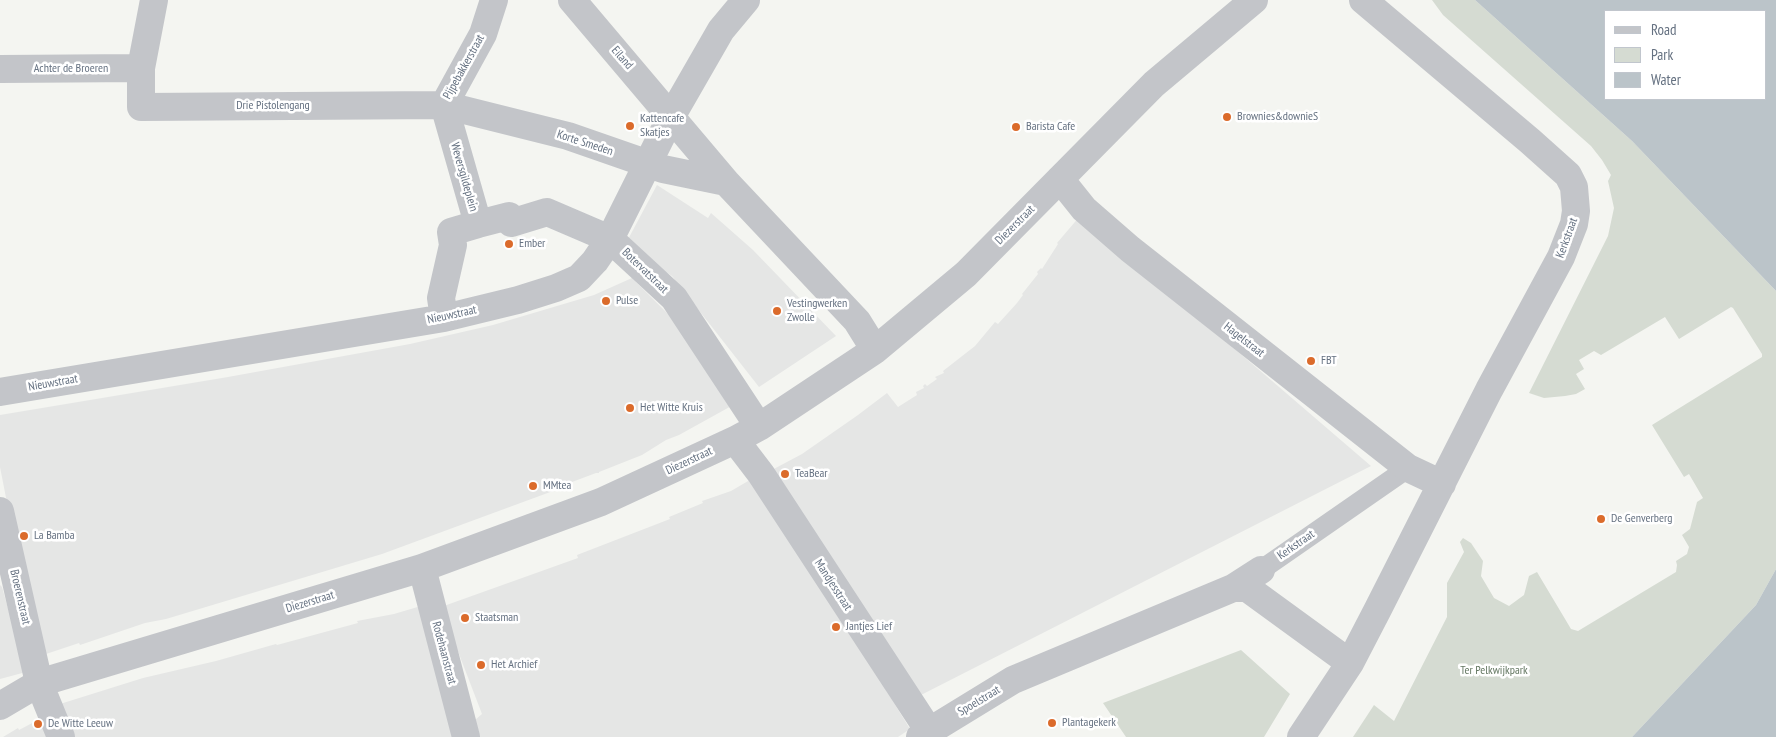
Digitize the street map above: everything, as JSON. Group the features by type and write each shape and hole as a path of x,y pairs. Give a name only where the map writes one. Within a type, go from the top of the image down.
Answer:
{"street":[{"path":"141,68 154,0"},
{"name":"Pijpebakkerstraat","path":"444,105 483,34 494,0"},
{"name":"Eiland","path":"572,0 671,117"},
{"name":"Nieuwstraat","path":"0,392 444,318 518,300 556,288 579,278 595,261 610,239 671,117 721,30 746,0"},
{"name":"Diezerstraat","path":"0,706 39,683 422,568 601,502 759,427 875,350 966,274 1154,84 1254,0"},
{"name":"Kerkstraat","path":"1363,0 1523,135 1568,176 1574,187 1576,198 1574,224 1561,257 1489,390 1442,484"},
{"name":"Achter de Broeren","path":"0,69 141,68"},
{"name":"Drie Pistolengang","path":"141,68 141,107 444,105"},
{"name":"Korte Smeden","path":"444,105 568,136 663,169 726,182"},
{"name":"Weversgildeplein","path":"444,105 478,224 452,232 453,245 441,298 444,318"},
{"path":"671,117 726,182 857,321 875,350"},
{"name":"Hagelstraat","path":"1060,179 1084,209 1130,249 1408,468 1442,484"},
{"name":"Botervatstraat","path":"478,224 509,216 511,223 547,212 610,239 674,298 759,427"},
{"name":"Mandjesstraat","path":"735,440 761,474 925,734"},
{"path":"1301,737 1350,663 1442,484"},
{"name":"Broerenstraat","path":"0,510 39,683 61,737"},
{"name":"Rodehaanstraat","path":"422,568 466,737"},
{"name":"Kerkstraat","path":"1041,669 1233,588 1261,570"},
{"path":"1233,588 1247,588 1350,663"},
{"name":"Spoelstraat","path":"925,734 1013,680 1041,669"}],"lane":[{"name":"Kerkstraat","path":"1261,570 1408,468"}],"shaded area":[{"path":"657,185 708,218 711,213 753,250 836,336 759,387 672,276 625,245"},
{"path":"1080,216 1371,466 919,696 770,471 802,454 887,393 898,407 917,395 916,392 924,388 925,384 927,386 937,379 935,377 944,373 943,371 975,346 995,322 998,324 1017,303 1038,274 1037,272 1042,269 1057,243"},
{"path":"632,278 676,322 735,404 679,435 666,440 642,455 572,482 572,484 382,554 46,654 9,513 0,467 0,415 410,344 493,325 594,295"},
{"path":"755,477 910,729 898,737 480,737 475,720 482,714 441,607 578,558 577,555 670,519 669,517 703,503 702,501 731,491"},
{"path":"0,585 26,672 0,679"},
{"path":"421,606 460,737 74,737 60,704 143,678 216,661 358,623 357,621 394,614"},
{"name":"De Witte Leeuw","path":"39,718 50,737 3,737 18,728 19,730"}],"green space":[{"name":"Ter Pelkwijkpark","path":"1432,0 1475,0 1632,141 1776,291 1776,569 1756,605 1632,737 1353,737 1374,705 1394,721 1447,617 1447,583 1464,552 1460,542 1463,538 1471,543 1483,561 1481,576 1494,598 1509,606 1524,595 1529,576 1537,572 1571,629 1578,631 1676,572 1676,561 1687,554 1689,547 1682,535 1690,529 1697,502 1703,498 1689,474 1684,477 1652,425 1762,357 1762,354 1731,307 1679,339 1665,317 1601,355 1594,351 1579,360 1584,369 1576,374 1585,389 1576,394 1544,398 1529,393 1608,236 1614,208 1608,181 1611,175 1591,146 1443,15"},
{"path":"1241,650 1290,694 1264,737 1126,737 1103,703"}],"water":[{"path":"1475,0 1776,0 1776,291 1632,141"},
{"path":"1776,569 1776,737 1632,737 1756,605"}],"place":[{"name":"Brownies&downieS","path":"1227,117"},
{"name":"Kattencafe Skatjes","path":"630,126"},
{"name":"Barista Cafe","path":"1016,127"},
{"name":"Ember","path":"509,244"},
{"name":"Pulse","path":"606,301"},
{"name":"Vestingwerken Zwolle","path":"777,311"},
{"name":"FBT","path":"1311,361"},
{"name":"Het Witte Kruis","path":"630,408"},
{"name":"TeaBear","path":"785,474"},
{"name":"MMtea","path":"533,486"},
{"name":"De Genverberg","path":"1601,519"},
{"name":"La Bamba","path":"24,536"},
{"name":"Staatsman","path":"465,618"},
{"name":"Jantjes Lief","path":"836,627"},
{"name":"Het Archief","path":"481,665"},
{"name":"Plantagekerk","path":"1052,723"},
{"name":"De Witte Leeuw","path":"38,724"}]}
